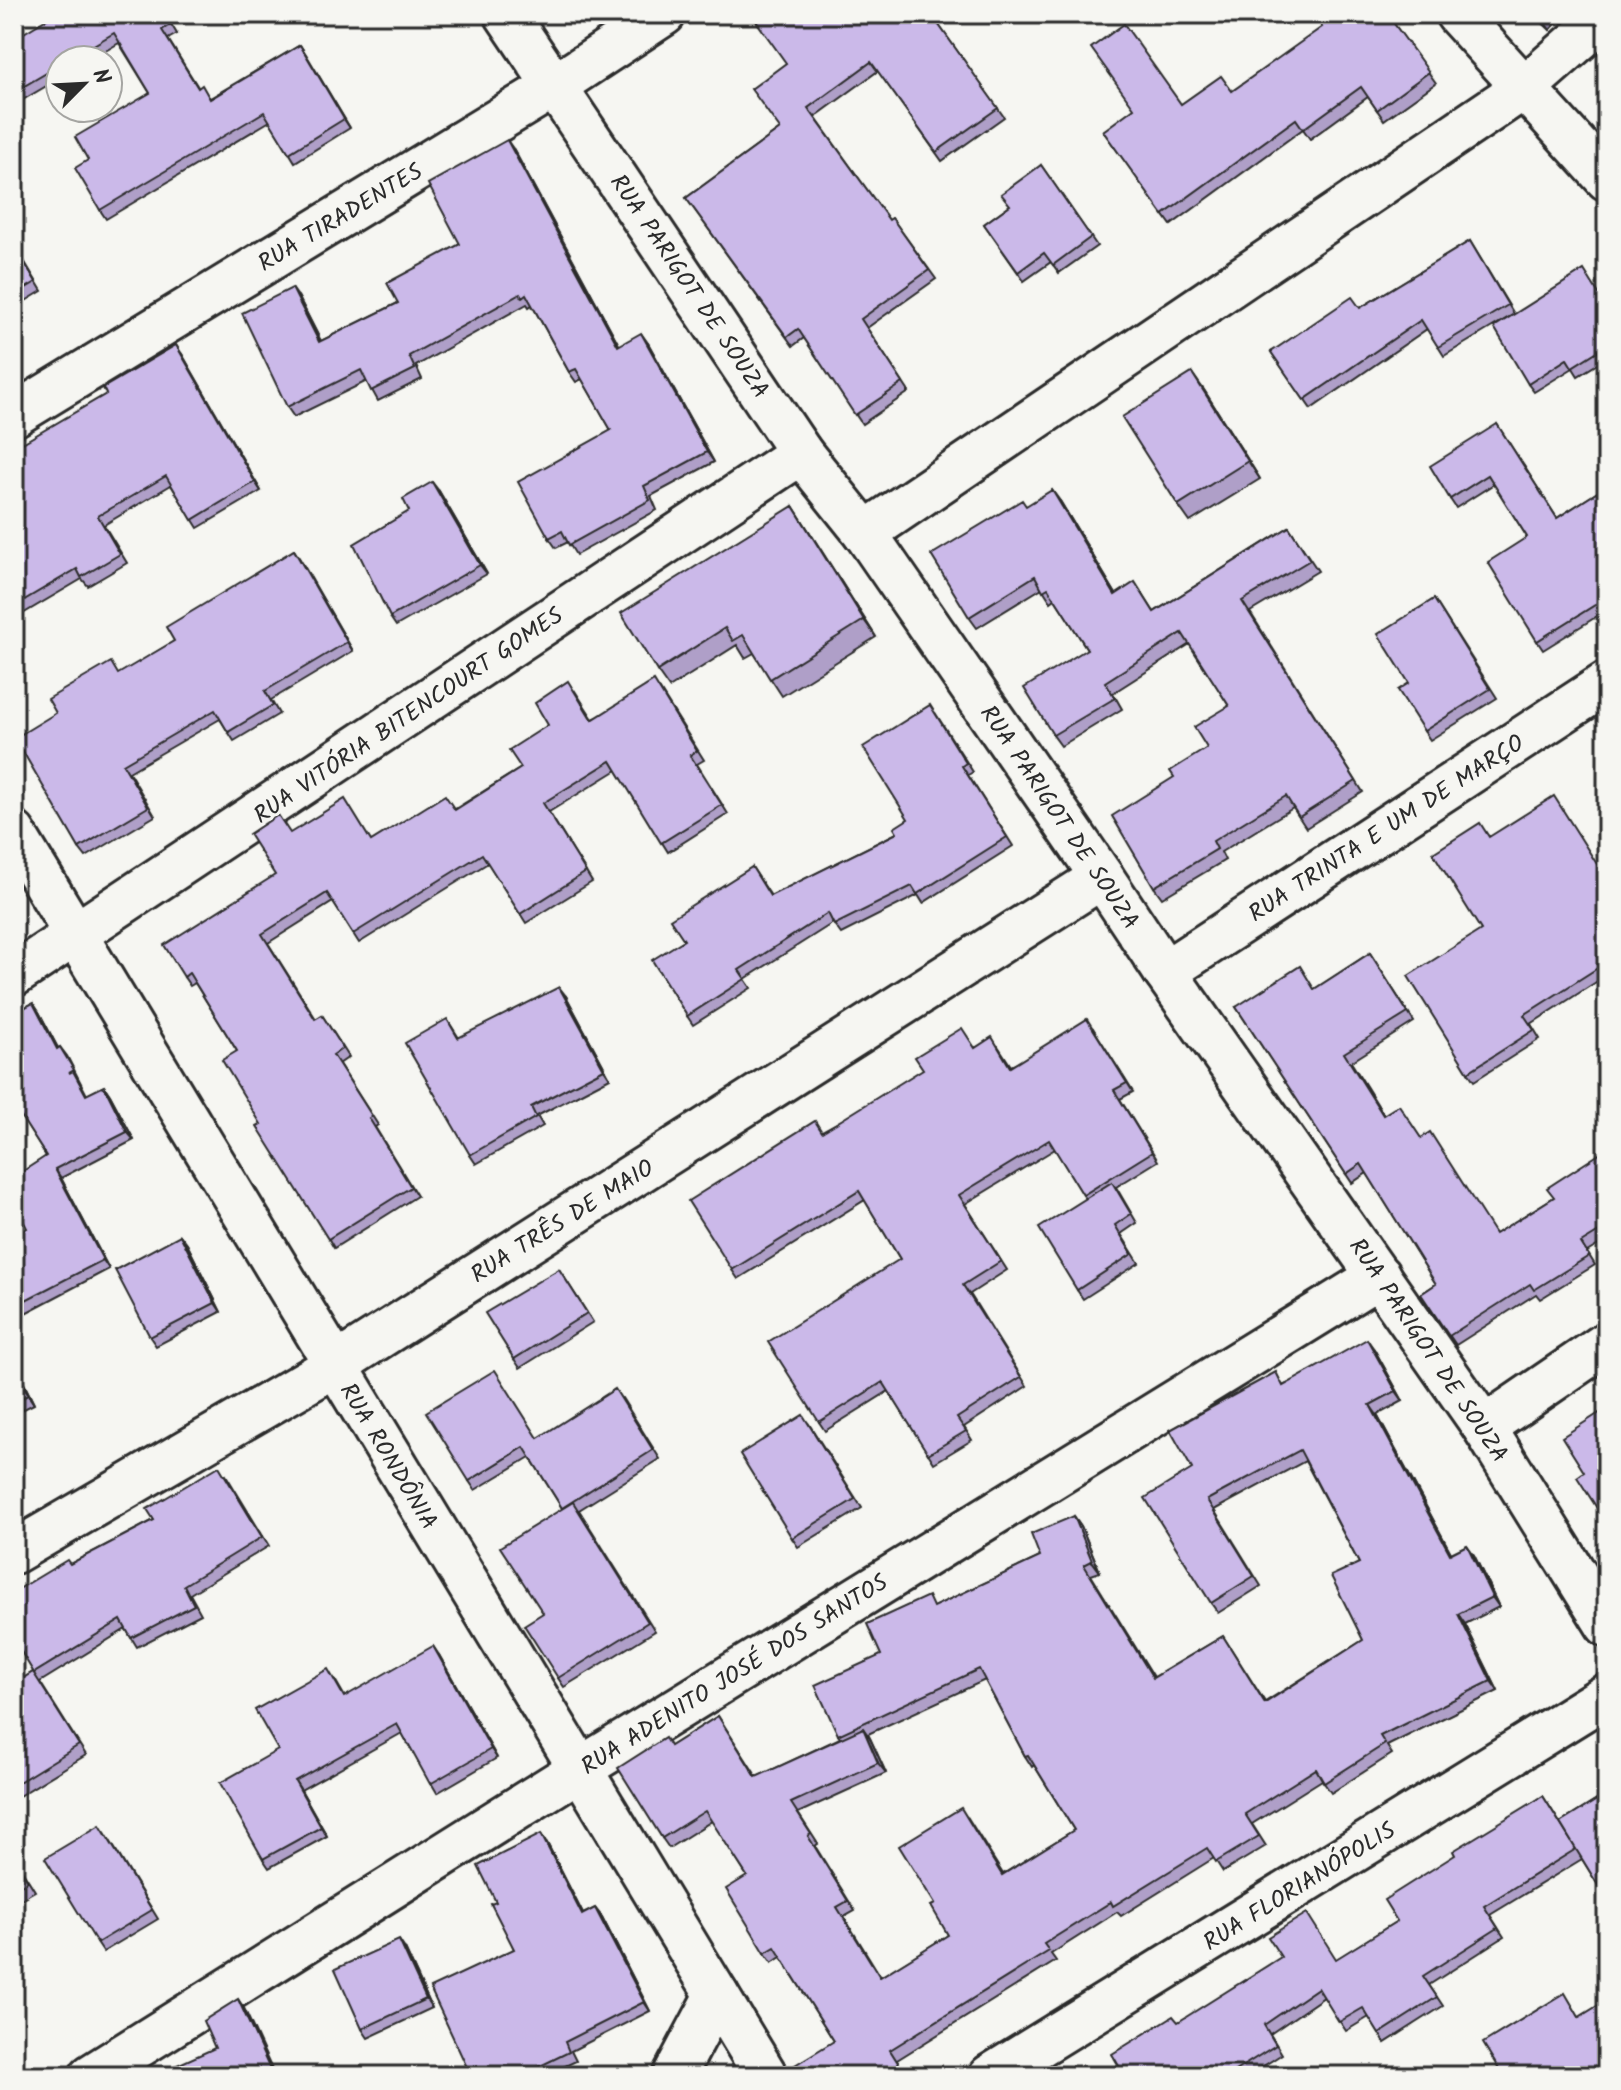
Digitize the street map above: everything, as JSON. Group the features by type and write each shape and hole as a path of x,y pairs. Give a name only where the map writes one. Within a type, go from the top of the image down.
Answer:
{"street":[{"name":"RUA PARIGOT DE SOUZA","path":"506,14 801,453 865,533 1165,972 1484,1427 1607,1625"},
{"name":"RUA TIRADENTES","path":"14,415 556,85 664,14"},
{"path":"1457,14 1607,179"},
{"path":"865,533 1525,87 1607,15"},
{"name":"RUA VITÓRIA BITENCOURT GOMES","path":"14,975 801,453"},
{"name":"RUA TRINTA E UM DE MARÇO","path":"1165,972 1607,683"},
{"name":"RUA RONDÔNIA","path":"14,833 766,2076"},
{"name":"RUA TRÊS DE MAIO","path":"14,1552 334,1366 1102,877"},
{"name":"RUA ADENITO JOSÉ DOS SANTOS","path":"91,2076 580,1769 1379,1276"},
{"path":"1484,1427 1607,1343"},
{"name":"RUA FLORIANÓPOLIS","path":"990,2076 1607,1695"},
{"path":"674,2076 717,1995"}],"building":[{"path":"55,14 164,14 170,25 162,30 198,88 202,85 210,99 300,45 344,119 289,153 264,112 100,210 75,168 88,160 75,137 97,124 124,124 124,108 150,93 124,50 124,44 121,44 114,33 95,44 44,44 44,74 14,92 14,39"},
{"path":"765,14 931,14 998,108 936,152 871,62 808,108 929,270 861,319 903,383 855,415 798,329 787,337 686,198 780,129 751,89 786,63 756,21"},
{"path":"1312,14 1387,14 1429,72 1377,110 1361,87 1303,129 1296,119 1163,215 1103,131 1134,108 1091,48 1124,24 1181,104 1221,76 1232,91 1322,27"},
{"path":"507,140 618,346 641,333 707,452 644,486 650,500 569,545 562,531 549,538 518,482 611,430 576,369 569,372 526,294 522,297 520,294 409,356 415,369 371,391 361,370 287,407 242,313 292,288 319,342 398,303 387,283 460,244 428,184"},
{"path":"1041,165 1091,237 1053,265 1044,253 1018,272 984,224 1010,205 1001,194"},
{"path":"1470,241 1508,305 1438,347 1421,320 1304,400 1271,352 1352,297 1360,308"},
{"path":"14,245 36,282 14,295"},
{"path":"1584,270 1607,307 1607,345 1572,367 1567,359 1528,384 1494,327"},
{"path":"176,345 255,482 192,520 166,476 98,516 120,554 81,577 77,569 14,606 14,448 106,394 103,388"},
{"path":"1192,373 1248,461 1178,505 1122,417"},
{"path":"1497,424 1557,518 1607,486 1606,598 1537,641 1488,562 1527,537 1488,475 1450,499 1430,466"},
{"path":"432,482 480,565 390,617 354,544 409,511 403,499"},
{"path":"1052,490 1115,595 1135,582 1154,612 1289,527 1310,560 1242,601 1356,781 1299,817 1286,796 1213,841 1217,849 1154,887 1112,816 1174,777 1170,771 1207,748 1194,727 1229,706 1182,633 1105,682 1115,698 1053,735 1024,688 1087,649 1048,588 1043,591 1035,576 969,617 931,555 1022,500 1026,506"},
{"path":"793,506 864,620 770,679 743,635 733,641 725,628 657,671 621,613"},
{"path":"294,550 347,642 265,691 273,705 228,732 215,710 123,764 148,807 79,848 15,738 56,713 48,699 111,662 118,674 174,641 166,627"},
{"path":"1434,599 1490,689 1424,731 1398,690 1409,683 1378,634"},
{"path":"568,681 592,720 654,681 697,751 690,755 722,805 661,843 611,761 543,803 586,872 520,914 482,854 353,934 327,893 262,934 315,1019 322,1015 343,1048 333,1055 372,1116 369,1118 411,1187 328,1239 257,1126 261,1124 222,1060 237,1051 189,973 184,977 164,945 275,875 249,834 278,815 290,833 345,799 371,841 445,795 455,810 521,768 509,750 548,725 535,703"},
{"path":"930,705 966,763 962,766 1007,837 917,894 912,886 834,925 828,913 739,970 745,979 687,1016 652,960 684,940 670,919 752,867 770,896 897,833 894,828 908,819 863,747"},
{"path":"1554,796 1607,880 1607,962 1524,1015 1534,1030 1468,1072 1408,976 1481,930 1433,853 1480,823 1489,837"},
{"path":"1370,953 1408,1013 1344,1053 1383,1115 1399,1105 1421,1138 1430,1132 1495,1234 1554,1197 1547,1188 1607,1149 1607,1227 1581,1243 1589,1256 1534,1290 1530,1284 1449,1336 1421,1294 1436,1284 1361,1164 1346,1174 1236,1007 1300,966 1314,989"},
{"path":"559,987 604,1069 531,1107 536,1117 470,1155 405,1043 447,1019 458,1038"},
{"path":"33,1003 57,1049 60,1047 74,1070 69,1073 73,1071 86,1095 104,1086 127,1132 55,1169 103,1260 14,1306 14,1235 27,1228 14,1203 14,1177 46,1156 14,1106 14,1013"},
{"path":"1087,1019 1127,1083 1114,1090 1152,1152 1083,1195 1049,1140 959,1195 1001,1261 963,1285 1021,1377 957,1418 966,1431 928,1454 883,1382 819,1422 768,1342 900,1259 859,1191 732,1270 688,1201 815,1121 822,1132 923,1069 915,1057 962,1028 975,1048 992,1037 1010,1067"},
{"path":"1112,1182 1131,1214 1115,1225 1132,1254 1077,1290 1039,1228"},
{"path":"180,1235 215,1303 150,1337 115,1270"},
{"path":"559,1269 587,1313 514,1359 485,1313"},
{"path":"1367,1339 1396,1391 1370,1405 1450,1554 1467,1545 1492,1597 1458,1614 1491,1681 1380,1736 1385,1744 1324,1783 1316,1769 1245,1814 1259,1836 1216,1862 1207,1848 1044,1944 1049,1951 890,2050 900,2066 883,2076 795,2076 790,2068 834,2041 775,1947 765,1953 726,1889 747,1876 705,1811 662,1838 618,1768 665,1738 670,1746 718,1716 756,1777 863,1728 878,1763 791,1803 848,1901 837,1907 880,1977 948,1935 931,1906 935,1904 899,1846 961,1808 1002,1875 1074,1830 1028,1755 1025,1756 979,1669 838,1735 815,1685 881,1655 867,1624 928,1596 933,1607 1040,1557 1031,1534 1074,1516 1092,1561 1084,1565 1153,1678 1223,1636 1265,1703 1363,1640 1331,1576 1359,1563 1300,1450 1207,1500 1254,1576 1211,1603 1145,1498 1192,1469 1170,1430 1276,1372 1283,1386"},
{"path":"14,1367 28,1395 14,1402"},
{"path":"495,1370 538,1438 615,1389 653,1450 562,1508 524,1447 469,1481 426,1412"},
{"path":"1607,1408 1607,1510 1603,1504 1597,1508 1577,1477 1584,1472 1562,1437"},
{"path":"803,1415 855,1499 792,1538 740,1454"},
{"path":"219,1466 262,1537 184,1585 194,1605 131,1638 121,1620 34,1673 14,1640 14,1592 67,1560 70,1564 154,1520 147,1509"},
{"path":"573,1502 648,1622 558,1678 524,1625 543,1613 500,1547"},
{"path":"433,1646 491,1749 430,1784 397,1724 295,1781 321,1827 263,1859 220,1783 278,1750 255,1710 328,1669 344,1697"},
{"path":"33,1672 79,1745 14,1785 14,1684"},
{"path":"1543,1796 1576,1849 1484,1906 1498,1928 1423,1976 1437,1997 1379,2034 1363,2008 1339,2022 1318,1988 1264,2025 1276,2045 1227,2076 1118,2076 1123,2073 1112,2054 1173,2016 1178,2022 1281,1957 1268,1937 1307,1913 1336,1959 1397,1921 1384,1900 1455,1855 1453,1851"},
{"path":"1600,1798 1607,1810 1607,1886 1601,1890 1560,1823"},
{"path":"100,1825 152,1910 97,1943 45,1858"},
{"path":"541,1834 582,1915 595,1908 644,2002 565,2042 569,2052 536,2068 540,2076 471,2076 430,1988 514,1949 491,1904 496,1902 478,1866"},
{"path":"14,1858 28,1881 14,1889"},
{"path":"399,1940 426,1999 362,2029 335,1969"},
{"path":"1565,1993 1579,2017 1607,2000 1607,2076 1503,2076 1483,2043"},
{"path":"238,1999 273,2076 169,2076 166,2070 215,2048 203,2021"}]}
